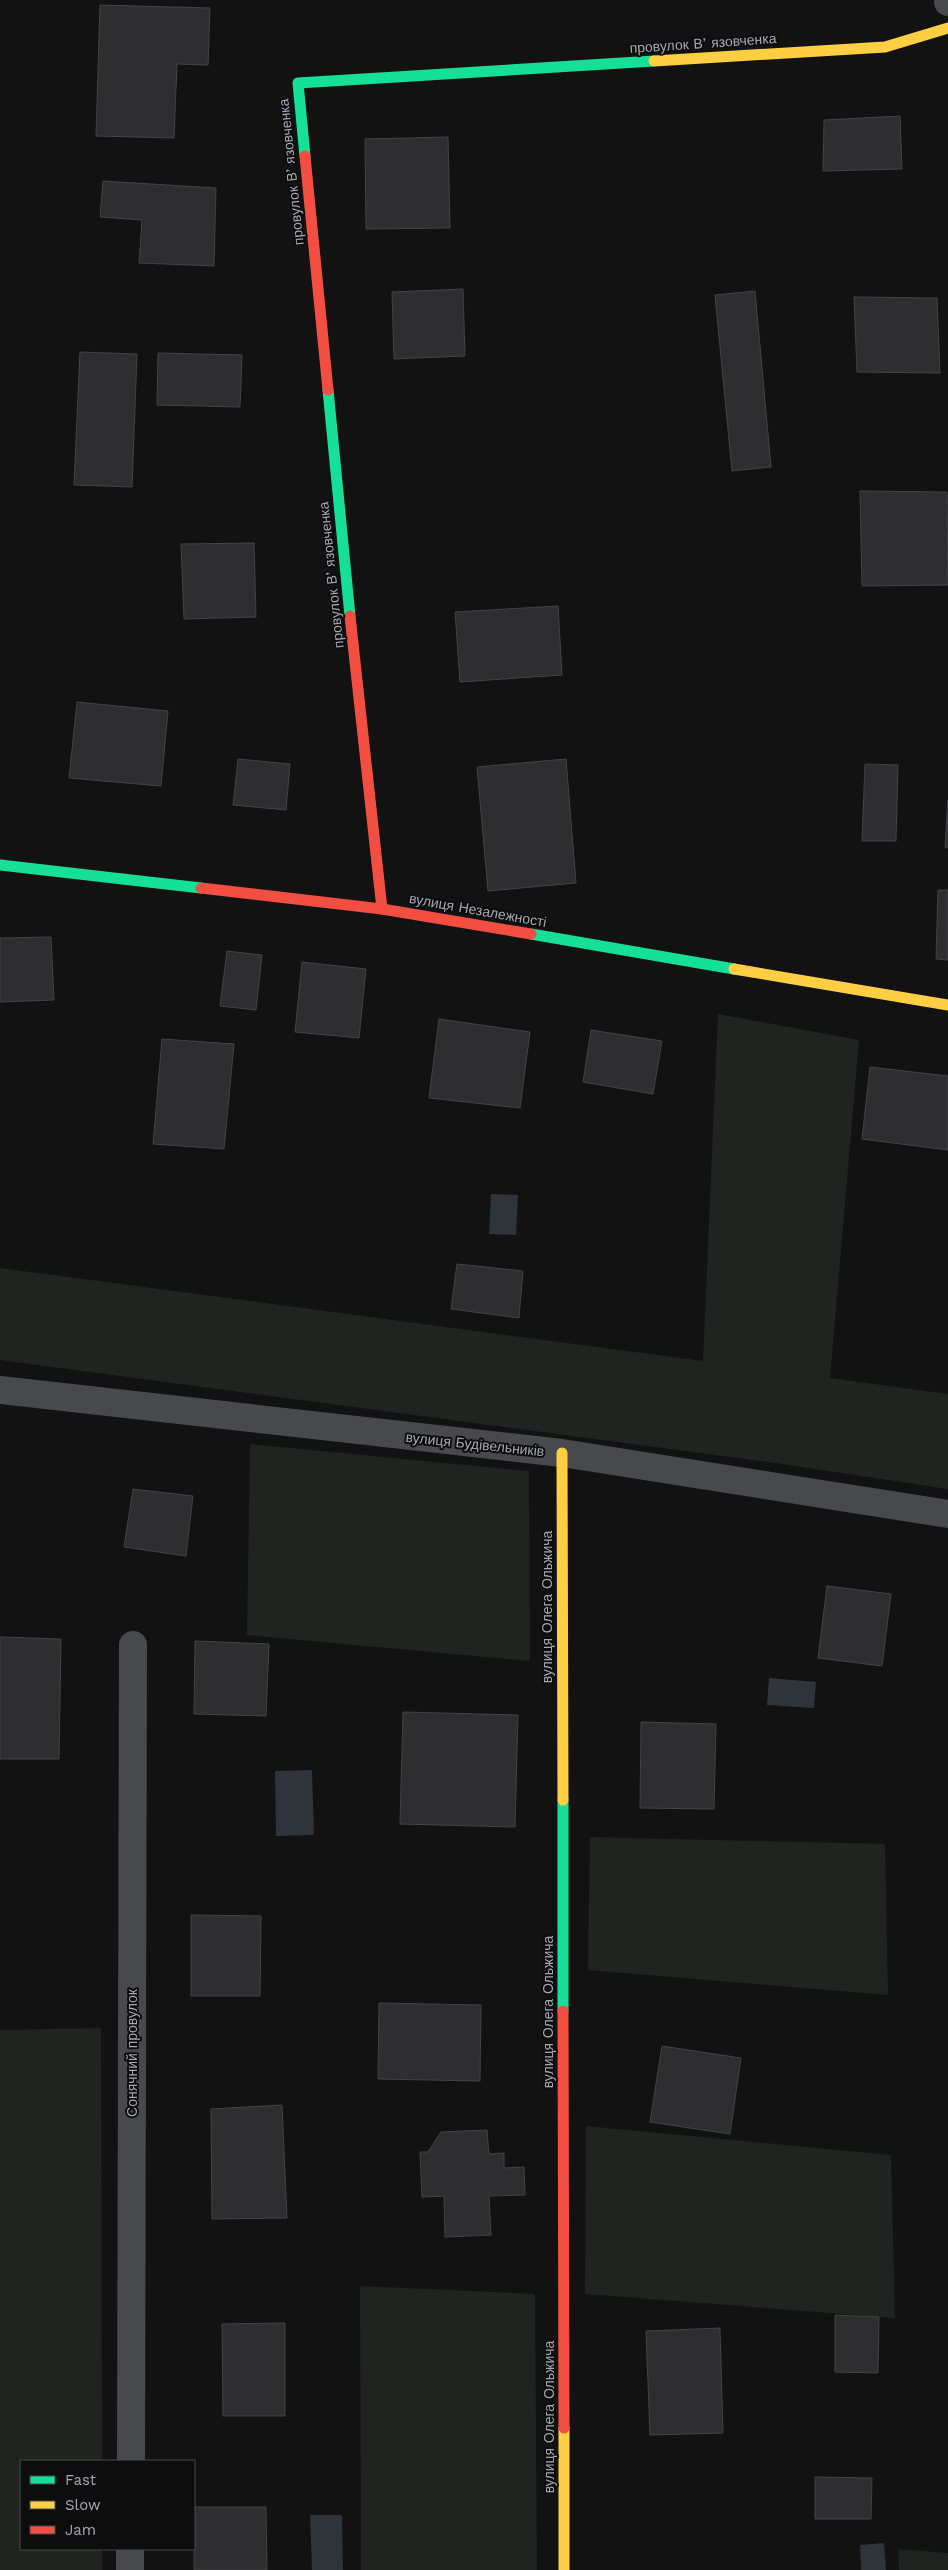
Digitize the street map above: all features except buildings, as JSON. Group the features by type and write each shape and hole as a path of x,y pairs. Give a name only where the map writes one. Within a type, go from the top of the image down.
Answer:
{"street":[{"name":"провулок Вʼязовченка","path":"382,909 352,640 298,84 885,47 948,28"},
{"name":"вулиця Незалежності","path":"0,864 382,909 948,1005"},
{"name":"вулиця Будівельників","path":"0,1390 562,1453 948,1514"},
{"name":"вулиця Олега Ольжича","path":"562,1453 564,2570"},
{"name":"Сонячний провулок","path":"131,2460 132,1645"},
{"path":"130,2550 130,2570"}],"shaded area":[{"path":"718,1014 859,1040 830,1378 948,1394 948,1489 775,1463 0,1360 0,1268 703,1361"},
{"path":"491,1194 518,1195 516,1235 489,1234"},
{"path":"250,1444 529,1471 530,1661 247,1635"},
{"path":"769,1678 816,1682 814,1708 767,1705"},
{"path":"312,1770 314,1835 276,1836 275,1771"},
{"path":"590,1837 885,1844 888,1995 588,1970"},
{"path":"101,2028 102,2460 20,2460 20,2550 102,2550 102,2570 0,2570 0,2030"},
{"path":"586,2126 891,2155 895,2318 585,2294"},
{"path":"360,2286 535,2294 537,2570 361,2570"},
{"path":"310,2515 342,2515 343,2570 312,2570"},
{"path":"884,2543 886,2570 861,2570 860,2545"},
{"path":"898,2549 948,2553 948,2570 899,2570"}],"traffic: fast":[{"path":"305,156 298,83 654,61"},
{"path":"328,390 350,616"},
{"path":"0,865 201,888"},
{"path":"531,934 734,969"},
{"path":"563,1800 563,2011"}],"traffic: slow":[{"path":"654,61 885,47 948,28"},
{"path":"734,969 948,1005"},
{"path":"562,1453 563,1800"},
{"path":"564,2428 564,2570"}],"traffic: jam":[{"path":"305,156 328,390"},
{"path":"350,616 382,909"},
{"path":"201,888 382,909 531,934"},
{"path":"563,2011 564,2428"}]}
